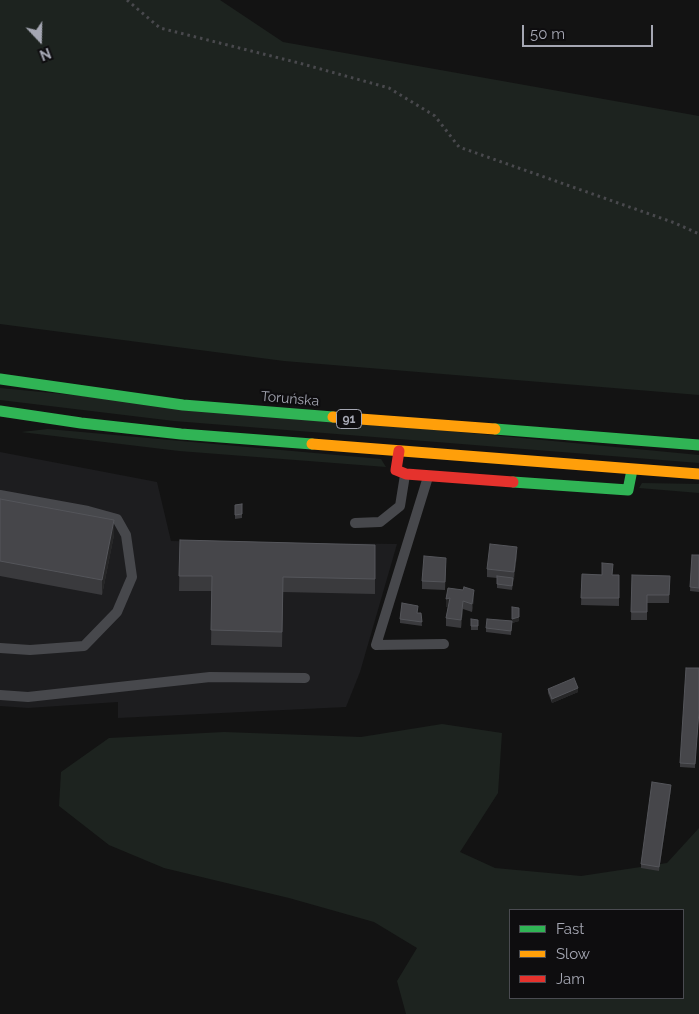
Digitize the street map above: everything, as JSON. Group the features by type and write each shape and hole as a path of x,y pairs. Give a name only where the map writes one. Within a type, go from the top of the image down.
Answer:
{"main road":[{"name":"Toruńska","path":"0,379 91,394 183,405 699,445"},
{"name":"91","path":"0,411 81,423 181,434 699,474"},
{"path":"399,450 396,470 406,474 428,476 628,490 632,470"}],"lane":[{"path":"355,523 380,522 400,506 406,474"},
{"path":"428,476 376,645 444,644"},
{"path":"0,495 117,518 126,536 132,577 117,612 84,646 30,650 0,648"},
{"path":"0,695 28,697 210,677 305,678"}],"path":[{"path":"127,0 160,28 389,88 435,116 459,147 666,220 699,234"}],"shaded area":[{"path":"0,0 220,0 283,42 699,116 699,395 284,361 0,324"},
{"path":"0,388 699,455 699,463 174,421 0,400"},
{"path":"48,429 381,459 386,467 179,451 21,432"},
{"path":"0,452 157,482 171,541 397,544 360,672 346,707 118,718 118,702 28,708 0,706"},
{"path":"642,483 699,484 699,493 639,488"},
{"path":"442,724 502,733 498,793 460,852 495,868 581,876 667,863 699,828 699,1014 406,1014 397,981 417,948 374,922 289,898 164,868 109,845 59,806 61,772 109,738 224,732 361,737"}],"building":[{"path":"0,499 114,520 102,580 0,561"},
{"path":"242,504 242,514 235,515 235,505"},
{"path":"180,540 375,545 375,579 283,577 282,632 211,630 212,576 179,576"},
{"path":"490,544 517,547 514,572 487,569"},
{"path":"692,555 699,555 699,588 690,587"},
{"path":"424,556 446,558 445,582 422,581"},
{"path":"602,563 613,564 612,575 619,575 619,598 581,598 582,574 602,575"},
{"path":"632,575 670,576 669,595 647,595 647,612 631,612"},
{"path":"497,576 513,578 512,586 497,584"},
{"path":"464,587 474,590 472,604 463,601 461,620 446,618 450,598 446,599 448,588 463,590"},
{"path":"402,603 418,606 417,613 421,613 422,622 400,619"},
{"path":"512,607 519,608 519,617 512,619"},
{"path":"471,619 478,620 478,626 471,626"},
{"path":"487,619 512,621 511,631 486,628"},
{"path":"686,668 699,668 699,711 695,764 680,763"},
{"path":"574,678 578,688 552,699 548,689"},
{"path":"652,782 671,785 659,867 641,864"}],"traffic: fast":[{"path":"0,379 183,405 333,417"},
{"path":"0,411 81,423 181,434 312,444"},
{"path":"495,429 699,445"},
{"path":"513,482 628,490 632,470"}],"traffic: slow":[{"path":"333,417 495,429"},
{"path":"312,444 699,474"}],"traffic: jam":[{"path":"399,451 396,470 406,474 513,482"}]}
